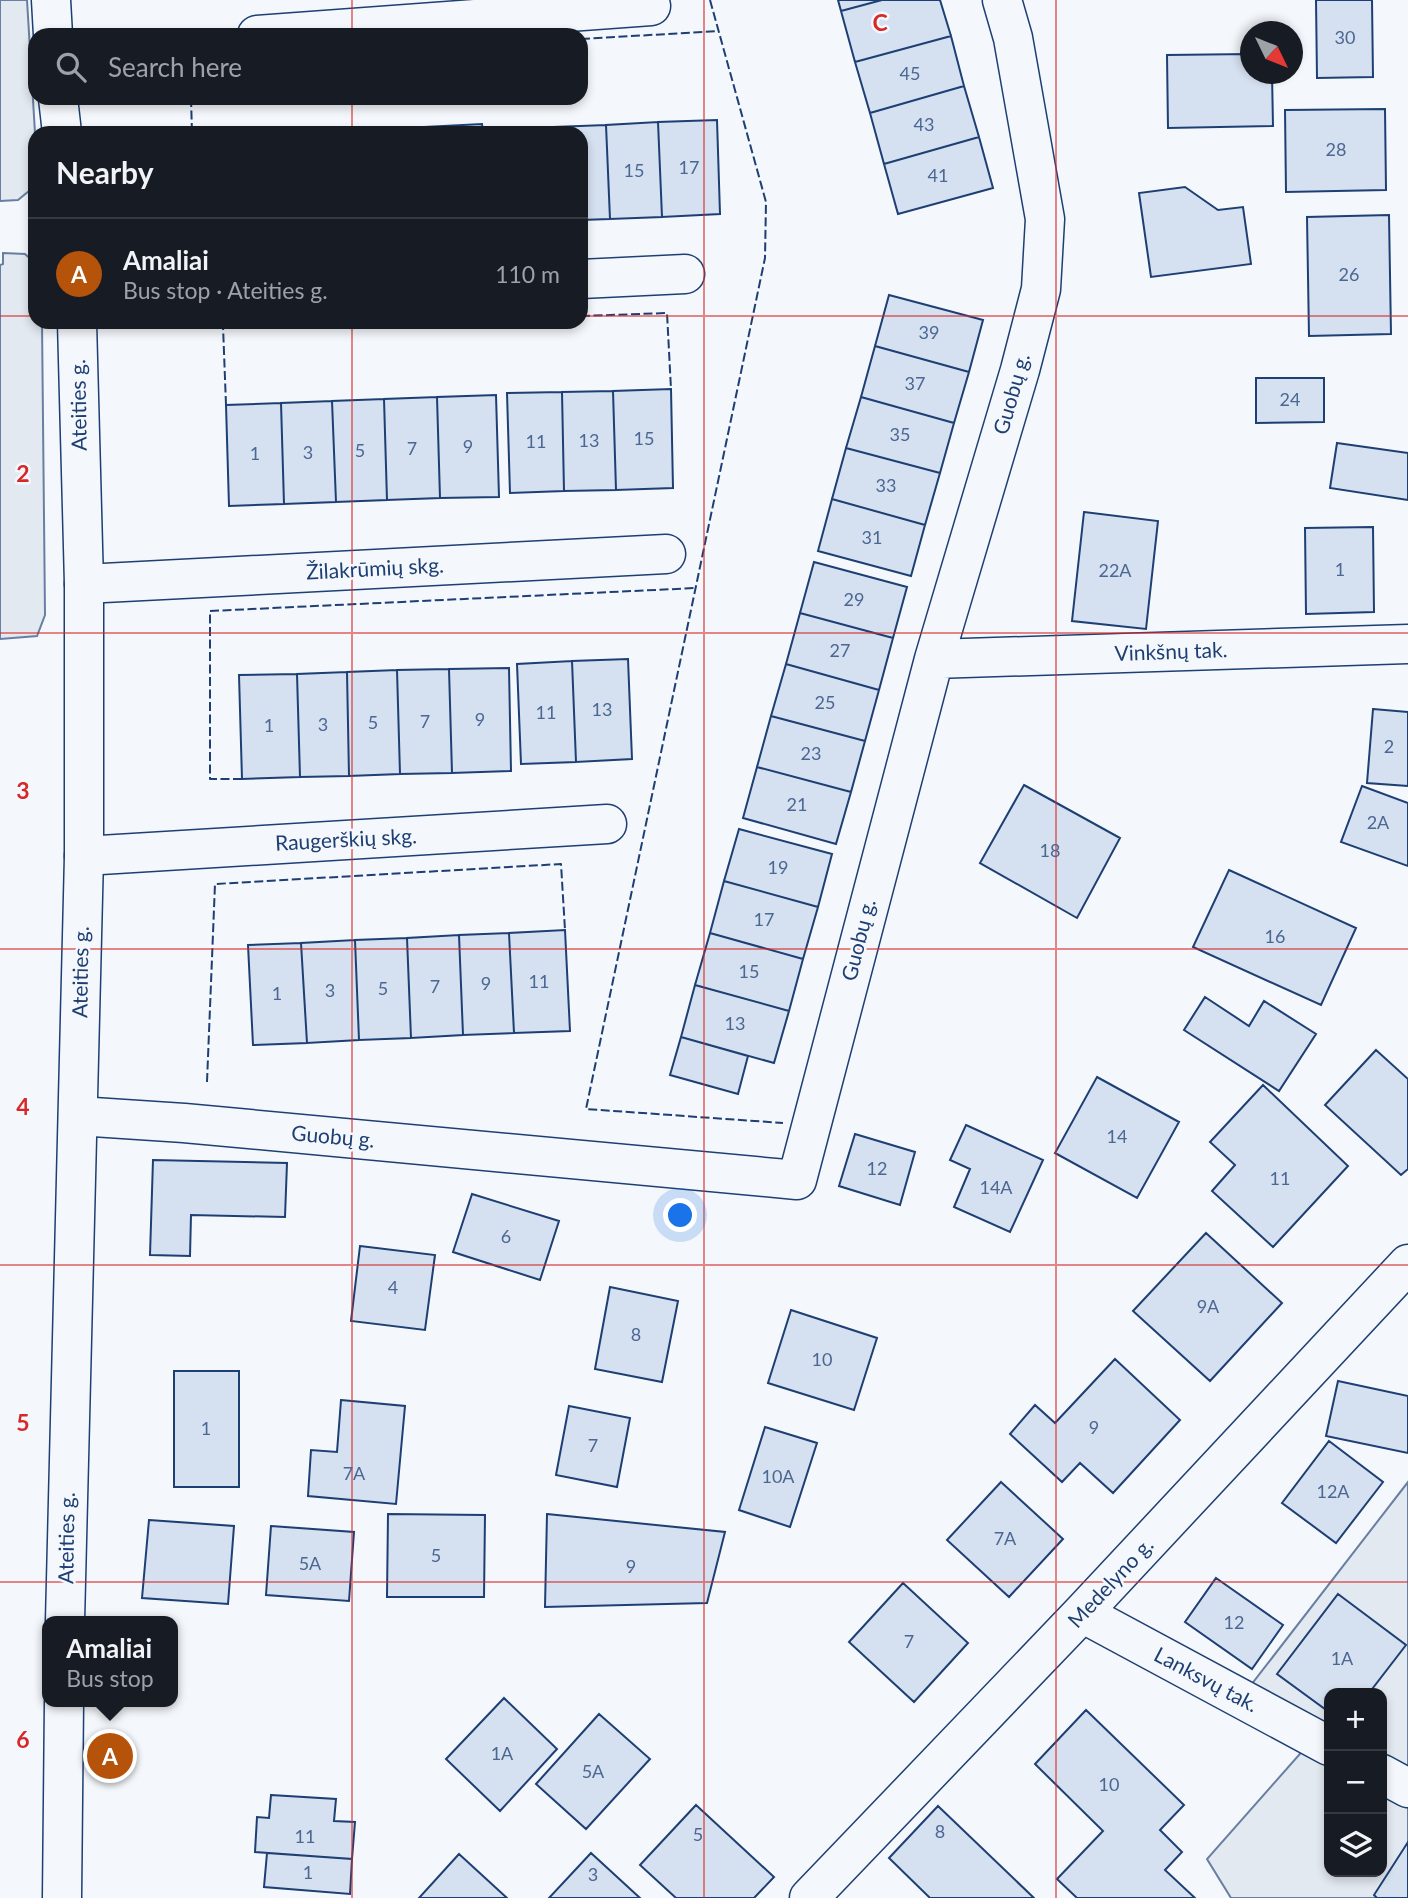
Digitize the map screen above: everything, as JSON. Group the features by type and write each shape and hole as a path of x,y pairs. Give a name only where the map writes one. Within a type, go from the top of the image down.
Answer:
{"street":[{"path":"51,0 53,28"},
{"name":"Guobų g.","path":"78,1116 184,1123 797,1180 934,659 1020,370 1041,289 1045,219 1013,38 1002,0"},
{"path":"352,28 651,6"},
{"path":"59,105 61,126"},
{"path":"588,279 685,274"},
{"name":"Ateities g.","path":"65,1616 84,856 84,584 77,329"},
{"name":"Žilakrūmių skg.","path":"84,584 666,554"},
{"name":"Vinkšnų tak.","path":"934,659 1408,644"},
{"name":"Raugerškių skg.","path":"84,856 607,824"},
{"name":"Medelyno g.","path":"810,1898 1082,1613 1408,1264"},
{"name":"Lanksvų tak.","path":"1082,1613 1324,1743"},
{"path":"62,1898 64,1707"},
{"path":"1387,1777 1408,1788"}],"shaded area":[{"path":"0,0 27,0 28,105 33,105 35,126 28,126 28,192 18,200 0,201"},
{"path":"3,253 25,254 28,257 28,329 42,329 45,615 37,636 0,639 0,265 3,264"},
{"path":"1408,1482 1408,1898 1231,1898 1207,1859 1314,1738 1241,1698"}],"building":[{"path":"838,0 882,0 841,11"},
{"path":"882,0 940,0 951,36 855,62 841,11"},
{"path":"1316,0 1372,0 1373,77 1317,78"},
{"path":"951,36 964,86 870,113 855,62"},
{"path":"1240,54 1240,84 1272,84 1273,126 1168,128 1167,55"},
{"path":"964,86 979,137 884,164 870,113"},
{"path":"1385,109 1386,190 1286,192 1285,110"},
{"path":"717,120 720,214 662,217 658,122"},
{"path":"658,122 662,217 610,219 606,125"},
{"path":"482,124 482,126 444,126"},
{"path":"606,125 610,219 588,220 588,126 580,126"},
{"path":"979,137 993,188 898,214 884,164"},
{"path":"1185,187 1218,210 1243,207 1251,264 1151,277 1139,193"},
{"path":"1389,215 1391,334 1309,336 1307,217"},
{"path":"889,295 983,320 969,372 875,346"},
{"path":"875,346 969,372 954,423 861,397"},
{"path":"1256,378 1324,378 1324,422 1256,423"},
{"path":"671,389 673,488 616,490 613,391"},
{"path":"613,391 616,490 564,491 562,392"},
{"path":"562,392 564,491 510,493 507,393"},
{"path":"496,395 499,497 440,498 437,397"},
{"path":"437,397 440,498 387,500 384,399"},
{"path":"861,397 954,423 940,473 846,448"},
{"path":"384,399 387,500 336,502 332,401"},
{"path":"332,401 336,502 284,504 281,403"},
{"path":"281,403 284,504 229,506 226,405"},
{"path":"1337,443 1408,453 1408,500 1330,488"},
{"path":"846,448 940,473 925,525 832,499"},
{"path":"832,499 925,525 911,576 818,551"},
{"path":"1084,512 1158,521 1146,629 1072,621"},
{"path":"1373,527 1374,612 1306,614 1305,528"},
{"path":"814,562 907,587 893,638 800,613"},
{"path":"800,613 893,638 879,690 786,664"},
{"path":"628,659 632,759 576,762 572,661"},
{"path":"572,661 576,762 521,764 517,664"},
{"path":"786,664 879,690 865,741 771,716"},
{"path":"509,668 511,771 452,773 449,669"},
{"path":"449,669 452,773 400,774 397,670"},
{"path":"397,670 400,774 349,776 347,672"},
{"path":"347,672 349,776 300,777 297,674"},
{"path":"297,674 300,777 242,779 239,675"},
{"path":"1373,709 1408,712 1408,786 1367,783"},
{"path":"771,716 865,741 851,792 757,767"},
{"path":"757,767 851,792 836,844 743,818"},
{"path":"1024,785 1120,838 1077,918 980,863"},
{"path":"1362,786 1408,803 1408,866 1341,842"},
{"path":"739,829 832,854 818,907 724,881"},
{"path":"1229,870 1356,928 1321,1005 1193,947"},
{"path":"724,881 818,907 803,959 710,933"},
{"path":"565,930 570,1031 514,1033 509,933"},
{"path":"509,933 514,1033 463,1035 459,935"},
{"path":"710,933 803,959 789,1011 695,985"},
{"path":"459,935 463,1035 411,1038 407,938"},
{"path":"407,938 411,1038 359,1040 355,940"},
{"path":"355,940 359,1040 307,1043 301,943"},
{"path":"301,943 307,1043 253,1045 248,945"},
{"path":"695,985 789,1011 774,1063 681,1037"},
{"path":"1205,997 1249,1026 1264,1001 1316,1034 1279,1091 1184,1030"},
{"path":"681,1037 748,1056 738,1094 670,1075"},
{"path":"1376,1050 1408,1079 1408,1169 1401,1175 1325,1105"},
{"path":"1097,1077 1179,1122 1137,1198 1055,1153"},
{"path":"1263,1085 1348,1166 1273,1247 1212,1191 1235,1165 1210,1142"},
{"path":"966,1125 1043,1160 1010,1232 954,1207 970,1169 950,1160"},
{"path":"855,1134 915,1152 900,1205 839,1186"},
{"path":"153,1160 287,1163 285,1217 191,1215 190,1256 150,1255"},
{"path":"472,1194 559,1221 540,1280 453,1252"},
{"path":"1206,1233 1282,1303 1210,1381 1133,1311"},
{"path":"360,1246 435,1255 425,1330 351,1321"},
{"path":"610,1287 678,1301 662,1382 595,1369"},
{"path":"791,1310 877,1338 854,1410 768,1383"},
{"path":"1115,1359 1180,1420 1113,1493 1080,1463 1062,1482 1010,1434 1035,1405 1055,1423"},
{"path":"174,1371 239,1371 239,1487 174,1487"},
{"path":"1338,1381 1408,1396 1408,1453 1326,1436"},
{"path":"341,1400 405,1406 396,1504 308,1496 311,1450 337,1452"},
{"path":"569,1406 630,1418 617,1487 556,1475"},
{"path":"765,1427 817,1443 790,1527 739,1510"},
{"path":"1329,1441 1383,1482 1336,1543 1282,1503"},
{"path":"1001,1482 1063,1539 1009,1597 947,1540"},
{"path":"388,1514 485,1515 484,1597 387,1597"},
{"path":"547,1514 725,1532 707,1603 545,1607"},
{"path":"149,1520 234,1526 228,1604 142,1598"},
{"path":"271,1526 354,1532 349,1601 266,1595"},
{"path":"1216,1578 1283,1625 1252,1669 1185,1622"},
{"path":"903,1583 968,1643 914,1702 849,1642"},
{"path":"1338,1594 1406,1645 1373,1688 1324,1688 1324,1708 1277,1674"},
{"path":"504,1698 557,1749 500,1811 446,1759"},
{"path":"1086,1710 1184,1805 1160,1830 1182,1852 1165,1870 1195,1898 1077,1898 1057,1879 1103,1831 1035,1764"},
{"path":"599,1714 650,1759 586,1829 536,1784"},
{"path":"271,1795 336,1799 334,1821 355,1822 352,1859 255,1852 257,1817 269,1818"},
{"path":"696,1805 774,1877 754,1898 676,1898 640,1865"},
{"path":"938,1806 1034,1898 930,1898 889,1858"},
{"path":"1408,1842 1408,1898 1377,1898 1374,1895"},
{"path":"267,1853 352,1859 350,1894 264,1887"},
{"path":"591,1853 640,1898 549,1898"},
{"path":"459,1854 507,1898 419,1898"}],"fence":[{"path":"710,0 766,202 765,258 586,1109 783,1123"},
{"path":"588,39 719,31"},
{"path":"191,105 192,126"},
{"path":"588,316 667,313 671,389"},
{"path":"223,329 226,405"},
{"path":"242,779 210,779 210,611 696,588"},
{"path":"207,1082 215,884 561,864 565,930"}],"place":[{"name":"Amaliai","path":"110,1756"}]}
